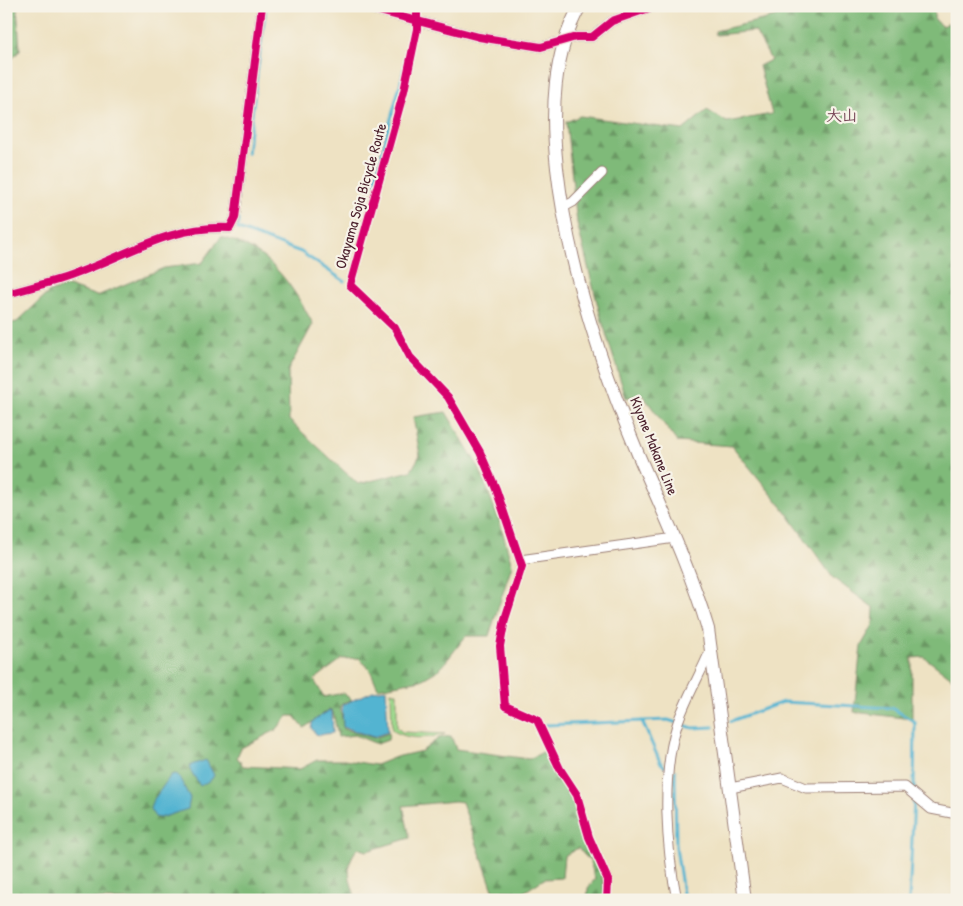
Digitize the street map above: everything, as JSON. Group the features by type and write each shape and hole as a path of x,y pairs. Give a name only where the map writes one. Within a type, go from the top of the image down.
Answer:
{"main road":[{"name":"Kiyone Makane Line","path":"580,6 564,42 556,76 554,123 562,208 573,262 611,383 699,598 711,649 744,900"}],"street":[{"path":"6,294 82,272 126,251 161,238 192,229 230,228 235,218 262,6"},
{"path":"360,6 479,37 541,47 583,36 592,37 612,21 655,6"},
{"path":"562,208 573,202 602,173"},
{"path":"520,560 675,538"},
{"path":"677,900 668,824 672,744 678,723 711,649"},
{"path":"730,788 782,778 806,788 905,787 931,809 957,814"}],"green space":[{"path":"6,6 17,6 20,50 6,66"},
{"path":"788,6 935,6 934,18 941,26 950,23 957,6 957,682 924,657 912,658 912,719 854,712 861,646 873,625 874,608 833,578 783,508 732,446 677,442 642,394 626,398 600,314 577,223 566,122 580,116 683,130 707,110 727,122 772,114 759,66 771,60 755,31 716,35 715,31 775,17"},
{"path":"221,237 253,250 277,270 296,295 313,324 288,370 289,420 358,484 411,471 420,455 413,417 446,412 479,468 500,523 512,565 489,636 466,636 440,669 421,680 378,688 370,670 359,658 342,659 314,680 324,697 343,693 352,700 342,703 340,707 344,729 374,738 389,733 388,740 377,744 355,735 338,737 333,712 330,709 304,728 294,716 288,716 276,730 241,748 237,757 243,766 300,769 317,760 344,760 376,765 396,757 422,751 439,738 451,736 456,749 529,759 547,750 576,802 586,838 601,875 605,900 587,900 588,888 595,879 590,861 578,848 564,856 562,878 544,879 524,892 493,890 462,802 455,801 403,806 410,838 367,851 358,848 353,855 349,867 350,879 356,900 15,900 6,896 6,324 17,322 49,292 68,286 97,296 164,268 202,263"},
{"path":"391,691 397,693 397,727 402,732 445,734 418,738 404,736 392,730"}],"water":[{"path":"386,689 388,732 373,737 343,727 342,705 373,691"},
{"path":"330,710 332,711 333,733 317,735 311,728 313,721"},
{"path":"206,760 214,775 212,779 200,786 189,768 191,765"},
{"path":"171,775 178,775 190,798 188,809 160,818 155,817 150,809 152,802"}],"waterway":[{"path":"247,153 266,6"},
{"path":"374,183 405,66 412,25"},
{"path":"238,219 238,229 301,252 344,281"},
{"path":"731,721 783,702 892,708 915,722 914,792"},
{"path":"545,725 668,720 693,728 713,727"},
{"path":"642,721 660,762 665,767"},
{"path":"675,771 676,847 684,900"},
{"path":"909,900 914,798"}],"cycle path":[{"path":"6,294 71,276 170,236 209,228 230,228 235,218 262,6"},
{"path":"360,6 479,37 541,47 576,37 592,37 612,21 655,6"},
{"name":"Okayama Soja Bicycle Route","path":"417,6 417,29 404,91 350,285 395,328 410,357 448,397 480,452 496,489 522,566 505,619 500,646 505,706 537,720 560,769 577,795 589,837 608,880 607,900"}],"district":[{"name":"大山","path":"842,115"}]}
